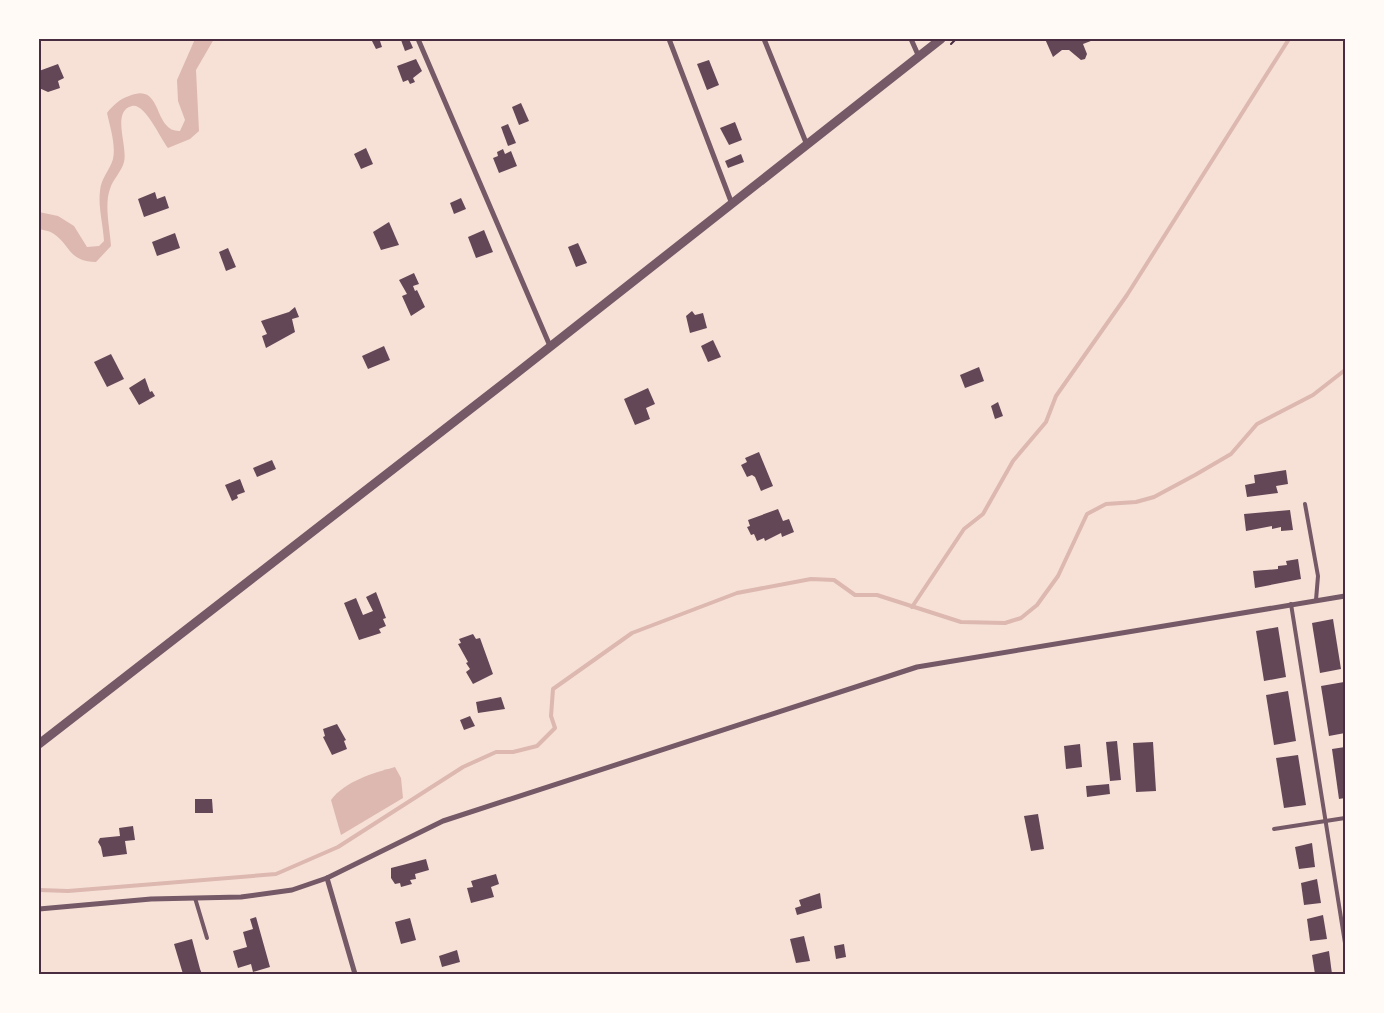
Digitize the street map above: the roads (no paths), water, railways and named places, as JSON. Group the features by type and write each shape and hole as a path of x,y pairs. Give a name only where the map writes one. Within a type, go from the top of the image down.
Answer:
{"street":[{"path":"418,39 550,346"},
{"path":"668,39 732,204"},
{"path":"764,39 807,145"},
{"path":"911,39 919,57"},
{"path":"39,744 941,39"},
{"path":"39,909 151,899 268,895 327,878 443,821 917,667 1345,596"},
{"path":"327,878 355,974"}],"lane":[{"path":"1305,504 1318,576 1316,600"},
{"path":"1291,604 1345,943"},
{"path":"1274,829 1345,818"},
{"path":"195,898 207,938"}],"waterway":[{"path":"912,607 964,529 983,514 1013,461 1046,422 1056,396 1127,295 1289,39"},
{"path":"39,890 68,891 276,874 338,847 463,767 496,752 513,752 537,746 555,728 551,716 553,689 632,633 737,593 811,579 834,580 855,595 877,595 961,622 1005,623 1021,618 1037,605 1058,576 1087,514 1106,504 1136,502 1154,497 1195,475 1231,454 1257,424 1313,395 1345,370"}]}
